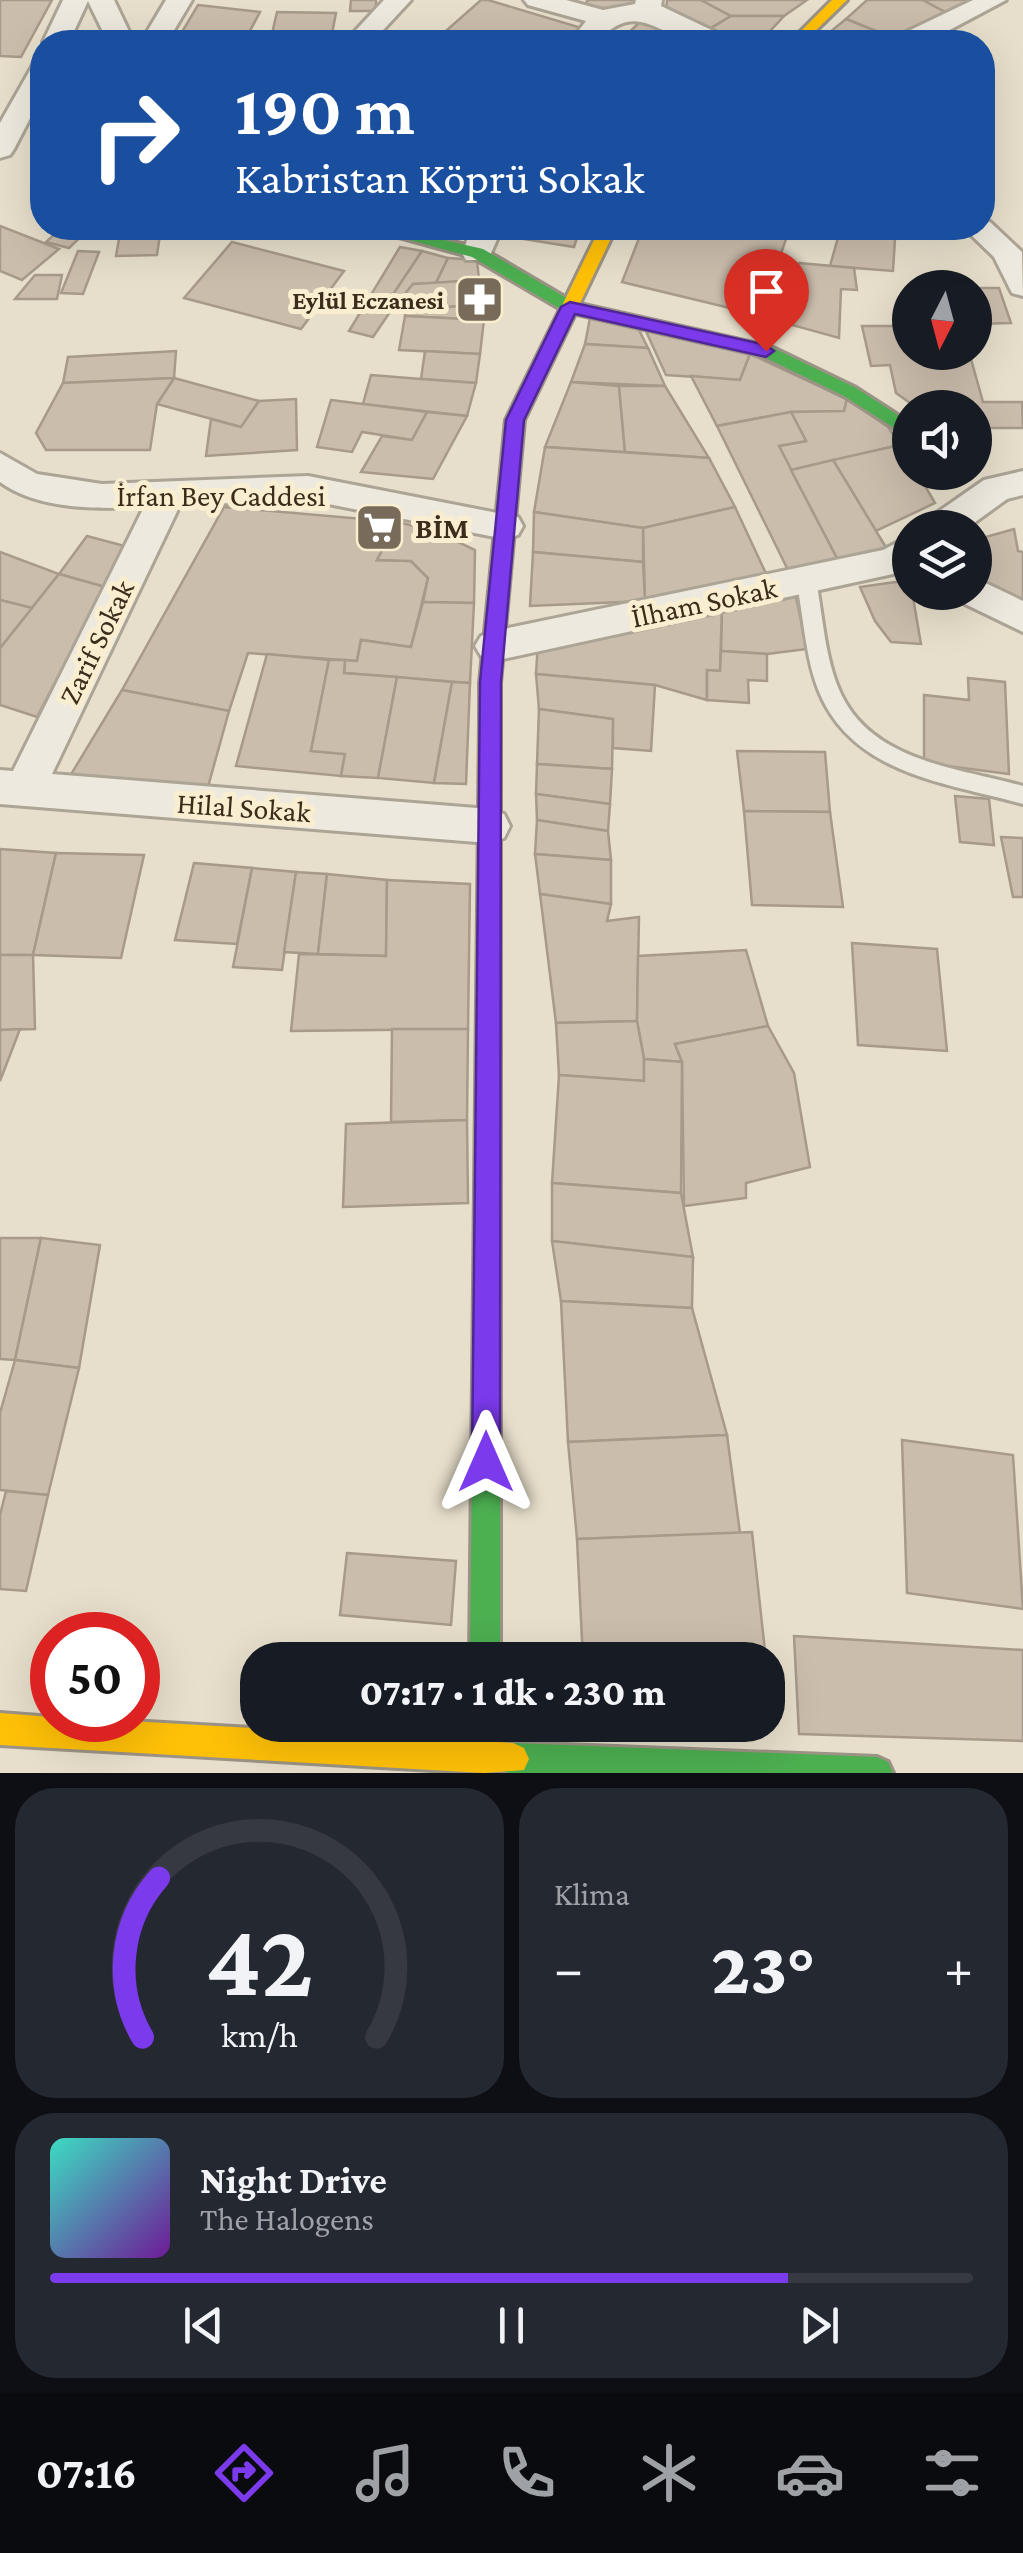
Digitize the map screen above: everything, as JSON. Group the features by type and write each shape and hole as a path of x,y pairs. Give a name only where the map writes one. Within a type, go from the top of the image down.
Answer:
{"main road":[{"path":"809,30 840,0"},
{"path":"482,240 570,307 766,351 850,392 892,420"},
{"path":"485,1642 489,826 494,646 515,420 602,240"},
{"path":"0,1730 709,1770 877,1773"}],"street":[{"path":"62,30 76,0"},
{"path":"101,0 115,30"},
{"path":"161,30 179,0"},
{"path":"369,30 398,0"},
{"path":"537,0 603,18 648,5 693,30"},
{"path":"932,30 993,0"},
{"path":"594,30 603,18"},
{"path":"0,78 30,77"},
{"path":"0,149 30,96"},
{"path":"1015,252 1023,286"},
{"name":"İrfan Bey Caddesi","path":"0,466 28,485 102,496 308,488 505,526"},
{"path":"963,510 997,482"},
{"name":"Zarif Sokak","path":"12,789 168,494"},
{"name":"İlham Sokak","path":"494,646 892,561"},
{"path":"992,602 1023,618"},
{"name":"Hilal Sokak","path":"12,789 489,826"}],"lane":[{"path":"806,580 829,690 838,712 855,733 876,750 902,762 1023,796"}],"building":[{"path":"0,0 52,0 36,30 30,30 30,40 21,57 0,56"},
{"path":"351,0 376,0 376,11 350,11"},
{"path":"481,0 585,29 584,30 447,30"},
{"path":"587,0 640,0 624,9 586,7"},
{"path":"667,0 701,0 731,16 708,30 666,13"},
{"path":"701,0 807,0 784,16 731,16"},
{"path":"867,0 923,0 949,14 918,30 873,30 846,19"},
{"path":"923,0 977,0 949,14"},
{"path":"198,5 260,12 250,30 183,30"},
{"path":"277,12 336,13 333,30 273,30"},
{"path":"731,16 784,16 771,30 708,30"},
{"path":"846,19 873,30 833,30"},
{"path":"640,22 661,30 632,30"},
{"path":"0,226 59,249 22,280 0,271"},
{"path":"48,240 77,240 69,248"},
{"path":"119,240 159,240 157,255 116,256"},
{"path":"530,240 576,240 574,247"},
{"path":"638,240 786,240 759,315 622,282"},
{"path":"837,240 895,240 892,271 830,266"},
{"path":"232,242 344,271 301,329 184,298"},
{"path":"400,247 422,251 382,311 390,312 373,337 349,331"},
{"path":"78,251 99,252 83,294 61,293"},
{"path":"422,251 448,258 436,283 413,284 390,312 382,311"},
{"path":"448,258 477,260 479,280 436,283"},
{"path":"799,263 854,268 857,290 841,289 839,338 781,322"},
{"path":"35,275 62,275 57,299 15,299"},
{"path":"479,280 482,304 390,312 413,284"},
{"path":"992,288 999,288 1011,323 992,324"},
{"path":"482,304 484,320 405,316 405,311"},
{"path":"405,316 484,320 480,354 399,350"},
{"path":"590,318 637,326 648,348 585,344"},
{"path":"862,326 892,326 892,370 974,370 980,390 895,390 890,365 871,366"},
{"path":"645,329 750,354 740,380 666,375"},
{"path":"585,344 648,348 665,386 571,382"},
{"path":"176,351 174,378 63,383 68,357"},
{"path":"425,351 480,354 476,383 421,379"},
{"path":"750,354 847,399 844,411 791,412 717,426 691,376 740,380"},
{"path":"371,375 476,383 467,416 363,404"},
{"path":"174,378 259,401 241,427 157,404"},
{"path":"174,378 157,404 150,450 46,450 36,433 63,383"},
{"path":"571,382 619,386 625,452 545,447"},
{"path":"619,386 665,386 709,458 625,452"},
{"path":"296,399 297,450 206,456 211,419 241,427 259,401"},
{"path":"847,399 888,427 892,447 791,470 779,446 806,441 791,412 844,411"},
{"path":"331,400 427,412 412,440 362,432 352,452 317,447"},
{"path":"992,402 1022,402 1023,428 992,428"},
{"path":"427,412 467,416 433,479 361,472 382,436 412,440"},
{"path":"791,412 806,441 779,446 838,560 788,570 717,426"},
{"path":"545,447 709,458 735,507 643,528 534,512"},
{"path":"892,447 892,490 927,490 935,503 920,510 892,510 892,523 876,531 833,460"},
{"path":"833,460 887,549 838,560 791,470"},
{"path":"224,507 398,522 377,560 411,561 428,578 411,647 361,640 357,661 248,653 229,711 122,690"},
{"path":"735,507 769,580 645,601 643,528"},
{"path":"534,512 643,528 643,562 533,552"},
{"path":"398,522 437,532 475,550 474,603 423,602 428,578 411,561 377,560"},
{"path":"1014,529 1018,551 1023,552 1023,611 992,595 992,535"},
{"path":"87,536 132,548 105,587 59,574"},
{"path":"0,552 59,574 32,608 0,600"},
{"path":"533,552 643,562 645,601 530,606"},
{"path":"59,574 105,587 37,717 0,705 0,648"},
{"path":"892,583 892,610 915,610 921,644 891,642 875,621 860,587"},
{"path":"796,597 807,649 767,654 721,651 722,605"},
{"path":"0,600 32,608 0,648"},
{"path":"423,602 474,603 470,683 344,673 345,660 357,661 361,640 411,647"},
{"path":"722,605 720,671 707,670 707,700 655,685 536,674 538,641"},
{"path":"721,651 767,654 767,681 748,680 749,703 707,700 707,670 720,671"},
{"path":"267,654 329,660 311,751 345,754 341,776 236,766"},
{"path":"329,660 345,660 344,673 397,677 378,778 341,776 345,754 311,751"},
{"path":"536,674 655,685 651,751 613,748 613,719 539,709"},
{"path":"397,677 452,682 434,783 378,778"},
{"path":"968,678 1005,682 1009,774 924,763 924,695 969,700"},
{"path":"452,682 470,683 466,784 434,783"},
{"path":"122,690 229,711 206,794 67,781"},
{"path":"539,709 613,719 612,769 537,764"},
{"path":"737,751 825,752 830,812 744,811"},
{"path":"537,764 612,769 610,804 536,794"},
{"path":"536,794 610,804 608,831 537,820"},
{"path":"955,796 989,799 994,845 960,842"},
{"path":"744,811 830,812 843,907 752,905"},
{"path":"537,820 608,831 611,860 535,854"},
{"path":"1001,837 1023,838 1023,897 1013,897"},
{"path":"0,849 56,853 33,955 0,955"},
{"path":"56,853 144,855 121,958 33,955"},
{"path":"535,854 611,860 611,904 540,894"},
{"path":"194,863 252,868 237,944 175,940"},
{"path":"252,868 296,872 282,970 233,967"},
{"path":"296,872 327,874 318,954 284,952"},
{"path":"327,874 387,880 386,956 318,954"},
{"path":"387,880 470,884 468,1029 291,1031 299,954 386,956"},
{"path":"540,894 611,904 607,921 639,917 637,1021 556,1023"},
{"path":"852,943 937,949 947,1051 858,1045"},
{"path":"746,950 768,1026 675,1044 682,1062 644,1059 637,1021 638,956"},
{"path":"0,955 33,955 35,1029 0,1030"},
{"path":"637,1021 644,1081 559,1075 556,1023"},
{"path":"768,1026 794,1073 810,1167 746,1183 746,1198 684,1206 682,1062 675,1044"},
{"path":"20,1029 0,1081 0,1030"},
{"path":"392,1029 468,1029 467,1120 391,1122"},
{"path":"644,1059 682,1062 681,1193 552,1183 559,1075 644,1081"},
{"path":"467,1120 468,1203 343,1207 346,1124"},
{"path":"552,1183 681,1193 693,1257 552,1241"},
{"path":"0,1238 41,1238 15,1360 0,1359"},
{"path":"41,1238 100,1245 79,1368 15,1360"},
{"path":"552,1241 693,1257 692,1308 561,1301"},
{"path":"561,1301 692,1308 727,1435 568,1442"},
{"path":"15,1360 79,1368 48,1495 0,1490 0,1413"},
{"path":"727,1435 740,1533 577,1539 568,1442"},
{"path":"902,1440 1013,1455 1023,1609 907,1593"},
{"path":"6,1491 48,1495 26,1591 0,1589 0,1515"},
{"path":"752,1532 764,1642 582,1642 577,1539"},
{"path":"347,1553 456,1561 451,1625 340,1615"},
{"path":"794,1636 1023,1650 1023,1741 799,1734"}],"traffic: fast":[{"path":"423,240 477,253 570,307 765,351 850,392 892,420"},
{"path":"485,1642 490,722"},
{"path":"513,1759 877,1773"}],"traffic: slow":[{"path":"809,30 840,0"},
{"path":"490,722 490,683 515,420 602,240"},
{"path":"0,1729 513,1759"}],"place":[{"name":"Eylül Eczanesi","path":"479,300"},
{"name":"BİM","path":"380,527"}],"route":[{"path":"486,1462 490,682 515,420 570,307 766,351"}]}
